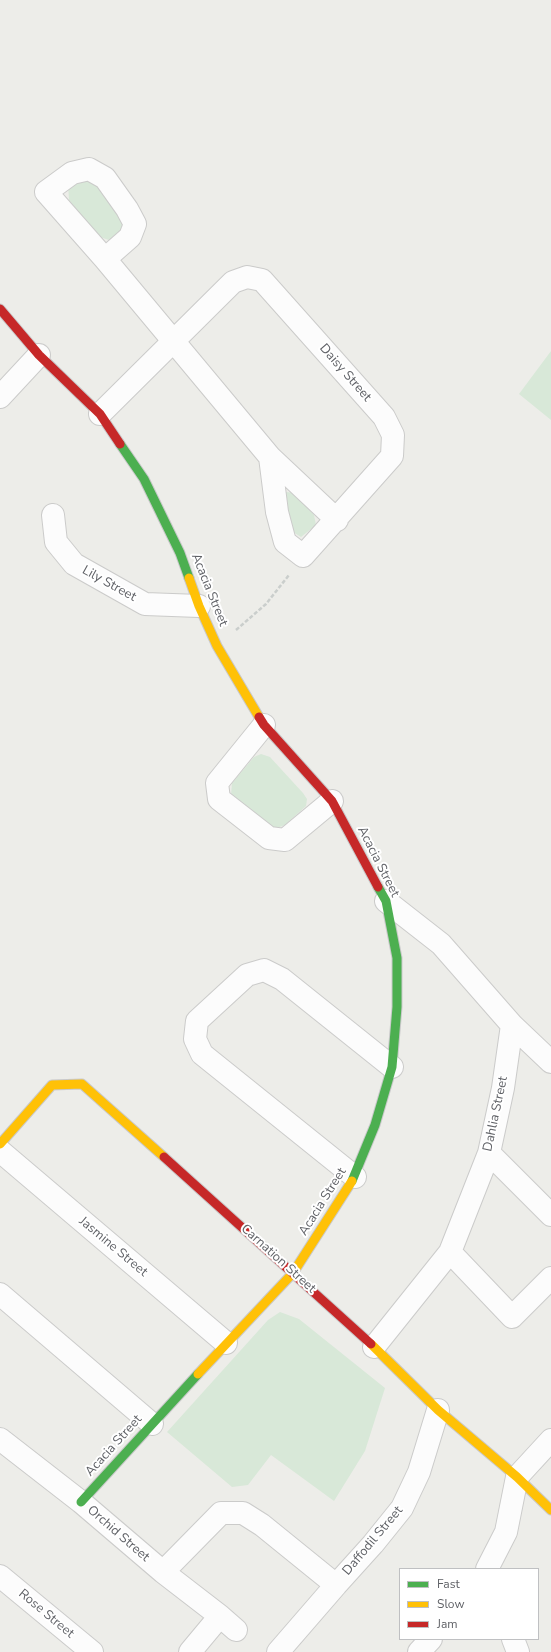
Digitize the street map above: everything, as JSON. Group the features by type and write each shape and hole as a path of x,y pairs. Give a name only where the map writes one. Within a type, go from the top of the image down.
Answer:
{"street":[{"path":"105,259 270,457 337,520"},
{"name":"Daisy Street","path":"100,414 233,282 247,277 262,280 384,417 393,435 392,456 337,520 303,556"},
{"name":"Acacia Street","path":"0,308 39,355 100,414 144,479 180,553 199,606 217,646 264,725 332,802 386,901 397,958 397,1007 392,1067 375,1125 355,1178 293,1273 226,1343 81,1502"},
{"path":"0,397 39,355"},
{"path":"270,457 277,512 285,542 303,556"},
{"name":"Lily Street","path":"53,515 56,542 74,564 146,604 199,606"},
{"path":"264,725 217,783 219,799 270,838 285,840 332,802"},
{"path":"386,901 441,944 512,1025 551,1062"},
{"path":"355,1178 202,1054 195,1039 197,1021 247,975 264,970 282,979 392,1067"},
{"name":"Dahlia Street","path":"374,1347 450,1252 489,1153 503,1088 512,1025"},
{"name":"Carnation Street","path":"0,1144 52,1085 82,1084 293,1273 374,1347 438,1410 517,1477 551,1510"},
{"name":"Jasmine Street","path":"0,1151 226,1343"},
{"path":"489,1153 551,1215"},
{"path":"450,1252 512,1317 551,1278"},
{"path":"0,1294 152,1424"},
{"name":"Daffodil Street","path":"163,1572 221,1513 243,1513 262,1525 336,1585 373,1544 402,1508 419,1472 438,1410"},
{"name":"Orchid Street","path":"0,1439 81,1502 163,1572 228,1623 190,1652"},
{"path":"487,1568 506,1532 517,1477 551,1440"},
{"name":"Rose Street","path":"0,1576 92,1652"},
{"path":"278,1652 336,1585"},
{"path":"419,1652 430,1640"},
{"path":"513,1640 518,1652"}],"path":[{"path":"217,646 266,604 303,556"}],"green space":[{"path":"82,179 96,183 125,221 120,234 109,240 97,236 69,200 68,184"},
{"path":"551,351 551,420 519,394"},
{"path":"286,492 295,493 314,515 316,525 301,537 290,530 283,499"},
{"path":"261,754 270,757 307,799 306,806 285,825 277,828 271,827 231,795 232,783 254,757"},
{"path":"280,1312 299,1319 385,1388 365,1451 334,1501 271,1455 248,1485 232,1487 167,1432 268,1320"}],"traffic: fast":[{"path":"120,444 144,479 180,553 189,578"},
{"path":"352,1181 375,1125 392,1067 397,1007 397,958 386,901 378,887"},
{"path":"81,1502 198,1374"}],"traffic: slow":[{"path":"189,578 199,606 217,646 259,717"},
{"path":"0,1144 52,1085 82,1084 164,1157"},
{"path":"198,1374 293,1273 352,1181"},
{"path":"371,1344 438,1410 517,1477 551,1510"}],"traffic: jam":[{"path":"0,309 39,355 100,414 120,444"},
{"path":"259,717 264,725 332,801 378,887"},
{"path":"164,1157 371,1344"}]}
